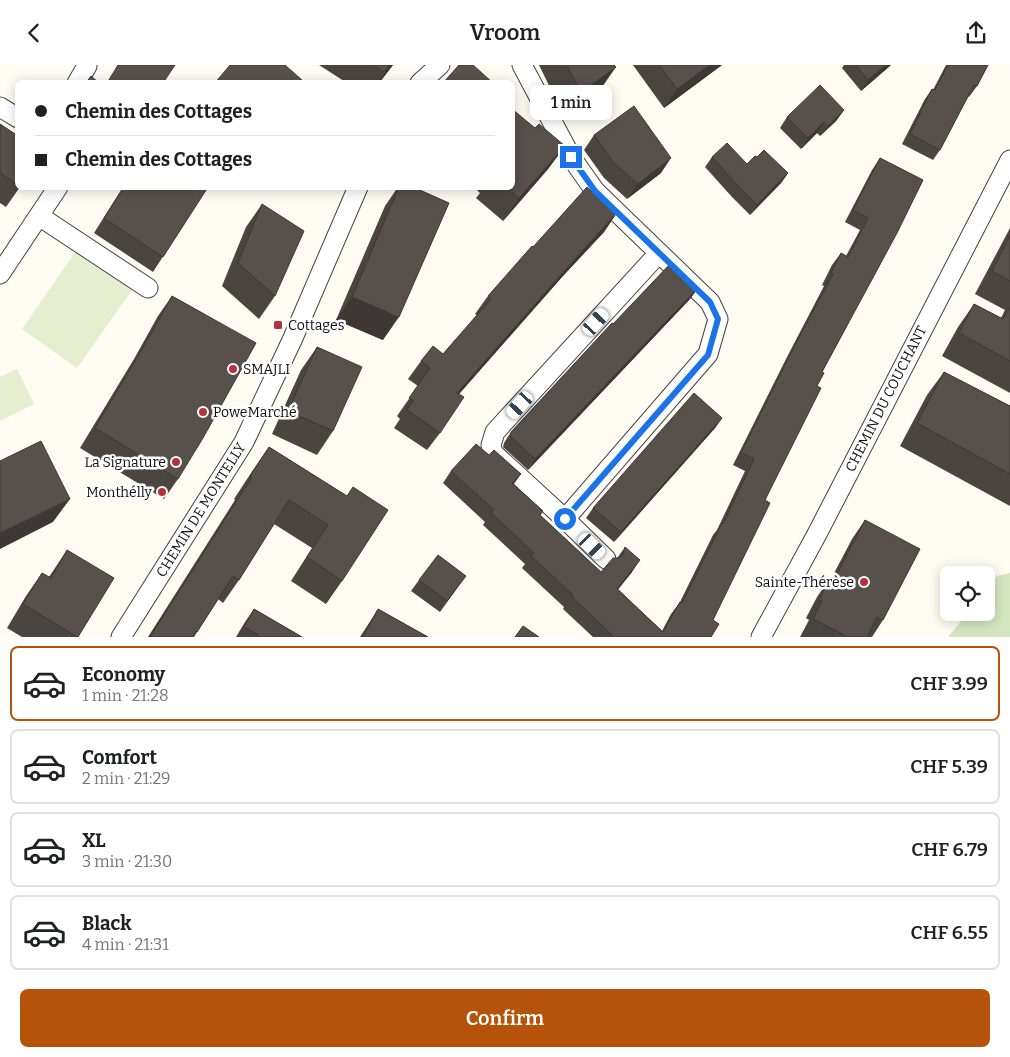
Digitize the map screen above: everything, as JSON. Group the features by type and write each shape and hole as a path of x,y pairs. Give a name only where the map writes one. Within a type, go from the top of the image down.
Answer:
{"street":[{"path":"79,80 87,65"},
{"path":"423,80 440,65"},
{"path":"522,65 571,157 595,191 710,302 718,319 708,355 565,519"},
{"path":"0,107 15,116"},
{"name":"CHEMIN DU COUCHANT","path":"761,637 817,534 1010,160"},
{"path":"0,274 56,190"},
{"name":"CHEMIN DE MONTELLY","path":"121,637 244,442 289,347 357,190"},
{"path":"39,216 148,288"},
{"path":"606,559 493,453 490,445 495,432 659,253"}],"green space":[{"path":"76,251 132,290 77,368 22,329"},
{"path":"17,369 34,404 0,421 0,377"},
{"path":"1010,573 1010,637 948,637 961,621 995,621 995,578 997,576"}],"building":[{"path":"118,65 175,65 165,80 109,80"},
{"path":"230,65 285,65 302,80 218,80"},
{"path":"372,65 390,65 384,72"},
{"path":"459,65 473,65 490,80 446,80"},
{"path":"567,65 614,65 616,67 581,93"},
{"path":"659,65 710,65 677,89"},
{"path":"856,65 886,65 868,80"},
{"path":"948,65 988,65 977,86 974,85 940,150 910,134 932,89 935,90"},
{"path":"820,85 844,110 828,126 824,122 808,138 787,117"},
{"path":"634,106 671,158 638,184 614,163 594,135"},
{"path":"515,111 535,128 539,124 565,146 519,198 510,190 515,190"},
{"path":"0,124 15,134 15,183 0,173"},
{"path":"727,143 747,164 764,150 788,173 757,205 712,157"},
{"path":"880,158 923,180 897,233 822,372 824,373 817,386 821,388 765,500 770,503 713,620 719,624 711,637 614,637 531,556 534,553 491,513 494,510 451,471 476,444 489,455 494,450 521,474 512,483 543,511 540,515 601,572 613,558 623,555 625,547 640,560 617,589 663,632 680,602 682,603 754,459 741,453 833,274 831,273 841,253 848,257 868,218 853,210"},
{"path":"587,187 616,214 457,393 464,397 440,433 407,410 413,401 409,398 430,368 421,361 433,346 443,354 491,299 488,296"},
{"path":"122,190 206,190 163,257 104,218"},
{"path":"398,190 420,190 449,203 399,317 352,297"},
{"path":"262,204 304,231 275,296 238,263"},
{"path":"1010,236 1010,281 992,271"},
{"path":"671,263 698,288 535,459 510,436 511,432 612,323"},
{"path":"172,296 256,343 178,479 95,428"},
{"path":"974,304 1003,319 1010,307 1010,361 959,333"},
{"path":"317,347 362,367 333,431 288,411"},
{"path":"944,372 1010,406 1010,474 917,423"},
{"path":"694,393 722,418 621,532 593,508"},
{"path":"41,441 70,499 0,533 0,461"},
{"path":"269,447 347,496 353,487 388,510 342,581 307,557 328,525 289,500 239,580 233,576 193,637 150,637 252,477 250,476"},
{"name":"Sainte-Thérèse","path":"865,520 920,549 883,620 877,617 867,637 848,637 813,619 822,601 819,600 830,578 834,580"},
{"path":"67,550 114,578 78,637 23,604 42,573 51,578"},
{"path":"438,555 466,576 447,601 419,580"},
{"path":"254,609 302,637 258,637 259,635 244,627"},
{"path":"378,609 428,637 363,637"},
{"path":"523,626 539,637 515,637"}],"place":[{"name":"Cottages","path":"278,325"},
{"name":"SMAJLI","path":"233,369"},
{"name":"PoweMarché","path":"203,412"},
{"name":"La Signature","path":"176,462"},
{"name":"Monthélly","path":"162,492"},
{"name":"Sainte-Thérèse","path":"864,582"}],"route":[{"path":"565,519 708,355 718,319 710,302 595,191 571,157"}]}
